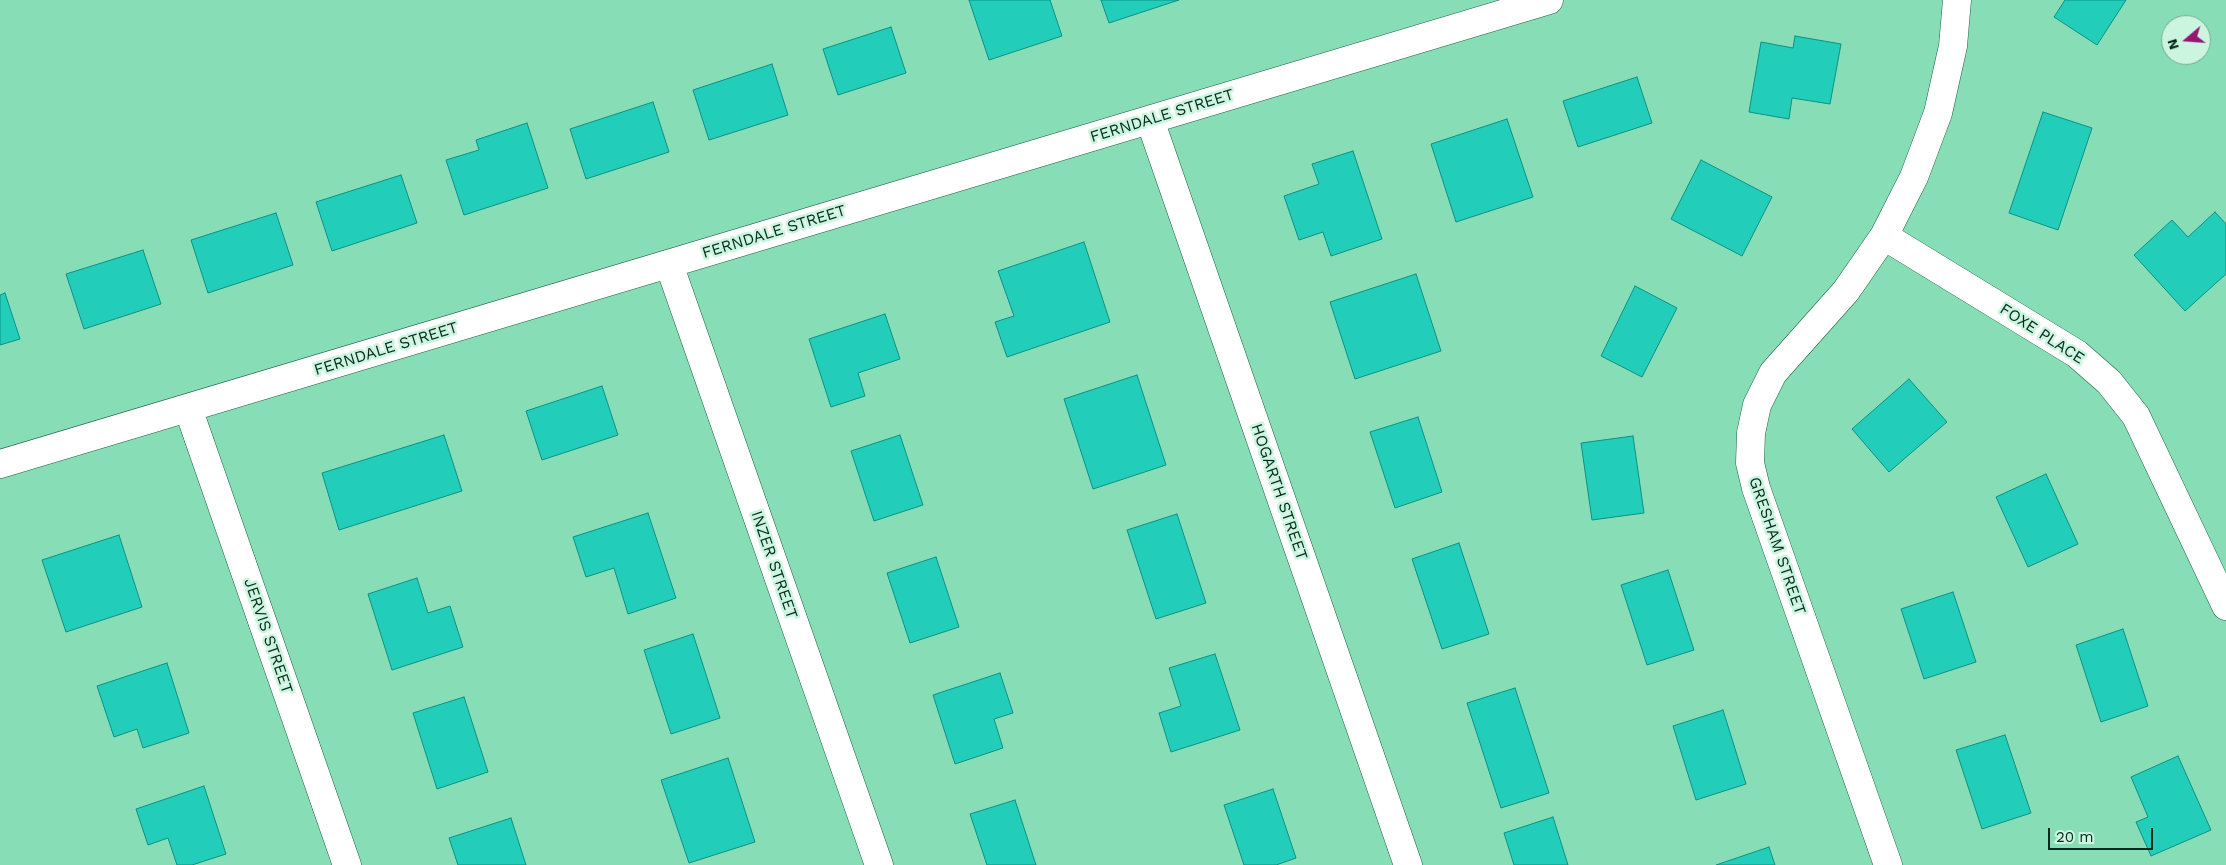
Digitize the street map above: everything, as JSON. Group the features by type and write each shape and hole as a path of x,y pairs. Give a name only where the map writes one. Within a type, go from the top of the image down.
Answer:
{"street":[{"name":"FERNDALE STREET","path":"0,464 1549,0"},
{"name":"GRESHAM STREET","path":"1888,865 1756,488 1750,463 1750,433 1757,404 1773,373 1846,291 1884,236 1914,177 1938,113 1953,46 1957,0"},
{"name":"HOGARTH STREET","path":"1150,120 1408,865"},
{"name":"FOXE PLACE","path":"1884,236 2077,354 2109,382 2140,424 2226,606"},
{"name":"INZER STREET","path":"669,264 879,865"},
{"name":"JERVIS STREET","path":"188,408 348,865"}],"building":[{"path":"969,0 1050,0 1062,36 989,60"},
{"path":"1101,0 1179,0 1109,23"},
{"path":"2065,0 2126,0 2097,45 2054,17"},
{"path":"891,27 906,73 838,95 823,49"},
{"path":"1795,36 1841,44 1830,104 1792,98 1789,119 1749,112 1761,42 1793,48"},
{"path":"772,64 788,115 709,140 693,90"},
{"path":"1637,77 1652,123 1578,147 1563,101"},
{"path":"653,102 669,152 586,179 570,129"},
{"path":"2043,112 2092,128 2058,230 2009,213"},
{"path":"1507,119 1533,197 1456,222 1431,144"},
{"path":"527,123 548,188 464,215 446,160 479,150 476,140"},
{"path":"1353,151 1382,239 1331,256 1323,232 1299,240 1284,196 1319,184 1312,164"},
{"path":"1701,160 1772,197 1742,256 1671,219"},
{"path":"401,175 417,223 332,251 316,202"},
{"path":"2215,212 2226,224 2226,274 2185,311 2134,255 2172,220 2188,237"},
{"path":"276,213 293,265 208,293 191,240"},
{"path":"1084,242 1110,322 1007,357 995,322 1014,316 998,271"},
{"path":"143,250 161,304 84,329 66,274"},
{"path":"1416,274 1441,351 1355,379 1330,302"},
{"path":"1635,286 1677,308 1642,377 1601,356"},
{"path":"5,293 20,339 0,345 0,295"},
{"path":"885,314 900,359 858,373 865,396 831,407 809,339"},
{"path":"1137,375 1166,465 1093,489 1064,399"},
{"path":"1909,379 1947,422 1889,472 1852,429"},
{"path":"602,386 618,435 542,460 526,411"},
{"path":"1418,417 1442,492 1395,508 1370,432"},
{"path":"444,435 462,491 339,530 322,473"},
{"path":"900,435 923,505 874,521 851,451"},
{"path":"1633,436 1644,513 1592,520 1581,443"},
{"path":"2046,474 2078,544 2028,567 1996,497"},
{"path":"648,513 676,598 628,614 614,568 586,577 573,537"},
{"path":"1177,514 1206,603 1156,619 1127,530"},
{"path":"119,535 142,607 66,632 42,560"},
{"path":"1459,543 1489,634 1442,649 1412,559"},
{"path":"936,557 959,627 910,643 887,573"},
{"path":"1668,570 1694,650 1647,665 1621,585"},
{"path":"417,578 428,613 450,606 463,647 392,670 368,594"},
{"path":"1953,592 1976,662 1924,679 1901,609"},
{"path":"2123,629 2148,706 2101,722 2076,645"},
{"path":"693,634 720,718 671,734 644,650"},
{"path":"1215,654 1240,730 1171,752 1159,713 1181,706 1169,668"},
{"path":"167,663 189,733 143,748 137,729 114,737 97,686"},
{"path":"1000,673 1013,713 994,719 1003,748 955,764 933,695"},
{"path":"1515,688 1549,793 1501,808 1467,703"},
{"path":"464,697 488,772 437,789 413,713"},
{"path":"1723,710 1746,784 1696,800 1673,726"},
{"path":"2005,735 2031,813 1982,829 1956,750"},
{"path":"2178,756 2211,830 2151,856 2136,822 2148,817 2131,777"},
{"path":"728,758 755,842 689,863 661,780"},
{"path":"204,786 226,854 192,865 177,865 168,838 148,845 136,809"},
{"path":"1273,789 1296,858 1276,865 1244,865 1224,805"},
{"path":"1015,800 1036,865 987,865 970,814"},
{"path":"1553,817 1568,865 1514,865 1504,833"},
{"path":"511,818 526,865 458,865 449,838"},
{"path":"1769,847 1775,865 1716,865"}]}
